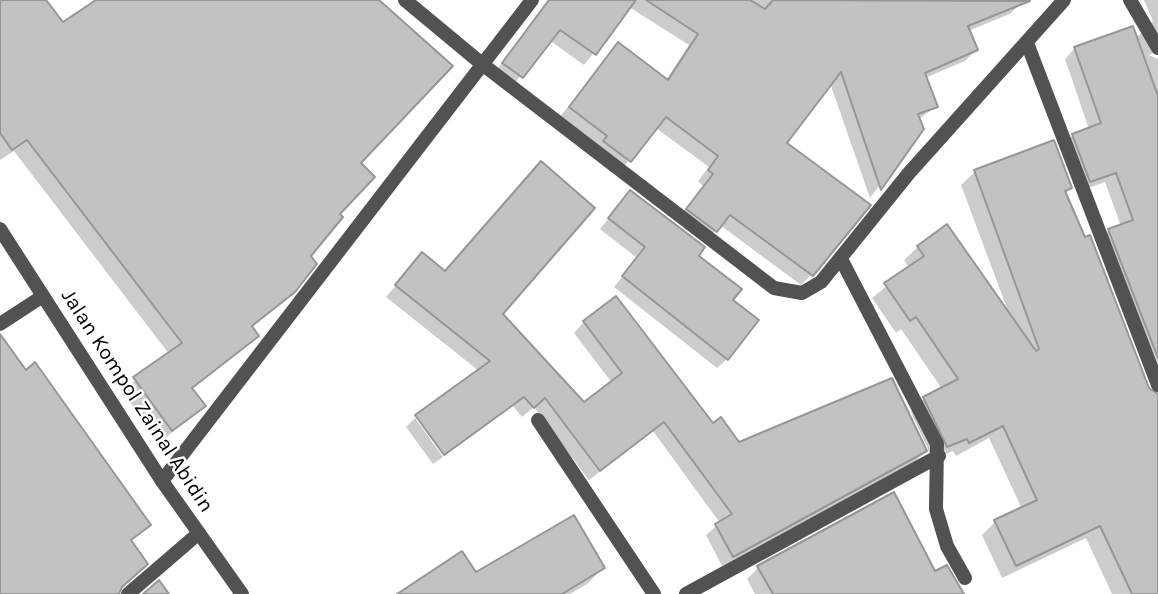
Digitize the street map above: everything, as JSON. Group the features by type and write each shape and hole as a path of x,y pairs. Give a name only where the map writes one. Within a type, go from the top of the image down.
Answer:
{"street":[{"path":"405,0 482,64 774,288 802,293 821,282 909,173 1064,0"},
{"path":"162,481 532,0"},
{"path":"1130,0 1158,48"},
{"path":"1027,43 1158,385"},
{"name":"Jalan Kompol Zainal Abidin","path":"0,229 162,481 242,594"},
{"path":"841,259 937,444 939,456 936,509 947,546 965,578"},
{"path":"0,324 43,296"},
{"path":"538,420 654,594"},
{"path":"686,594 939,456"},
{"path":"128,594 199,533"}],"building":[{"path":"0,0 46,0 63,22 96,0 379,0 453,66 361,163 375,177 340,214 343,217 311,256 317,264 295,292 252,326 259,336 192,388 206,406 172,431 133,377 182,343 27,140 12,150 0,133"},
{"path":"549,0 636,0 596,55 560,30 523,78 502,63"},
{"path":"646,0 750,0 765,9 773,0 1030,1 968,26 978,50 925,73 938,107 918,114 924,129 881,190 841,72 787,143 871,205 813,276 730,215 717,232 686,209 713,174 708,170 718,156 666,117 631,162 603,141 607,136 569,107 618,42 668,80 698,34"},
{"path":"1133,26 1158,96 1158,358 1108,229 1133,220 1116,173 1090,182 1072,134 1101,123 1074,47"},
{"path":"1054,140 1072,188 1065,191 1085,237 1090,235 1149,388 1158,394 1158,594 1132,594 1100,526 1016,566 994,520 1037,500 1003,426 969,443 967,439 947,447 923,397 958,379 916,317 910,321 884,283 924,256 917,246 947,224 1036,351 1039,349 974,170"},
{"path":"541,161 595,208 503,314 584,402 622,373 583,321 616,296 713,423 721,417 739,442 892,378 927,451 733,557 715,524 732,514 664,422 600,471 545,398 534,408 524,397 444,455 415,415 490,361 395,285 422,252 445,271"},
{"path":"630,190 705,247 699,256 742,289 733,300 759,320 728,360 622,276 645,247 608,218"},
{"path":"0,334 26,370 35,362 151,525 131,540 148,564 122,587 119,594 0,594"},
{"path":"894,492 935,571 947,565 964,594 773,594 757,566"},
{"path":"574,515 605,568 562,594 397,594 462,551 476,572"},
{"path":"159,580 169,594 143,594"}]}
